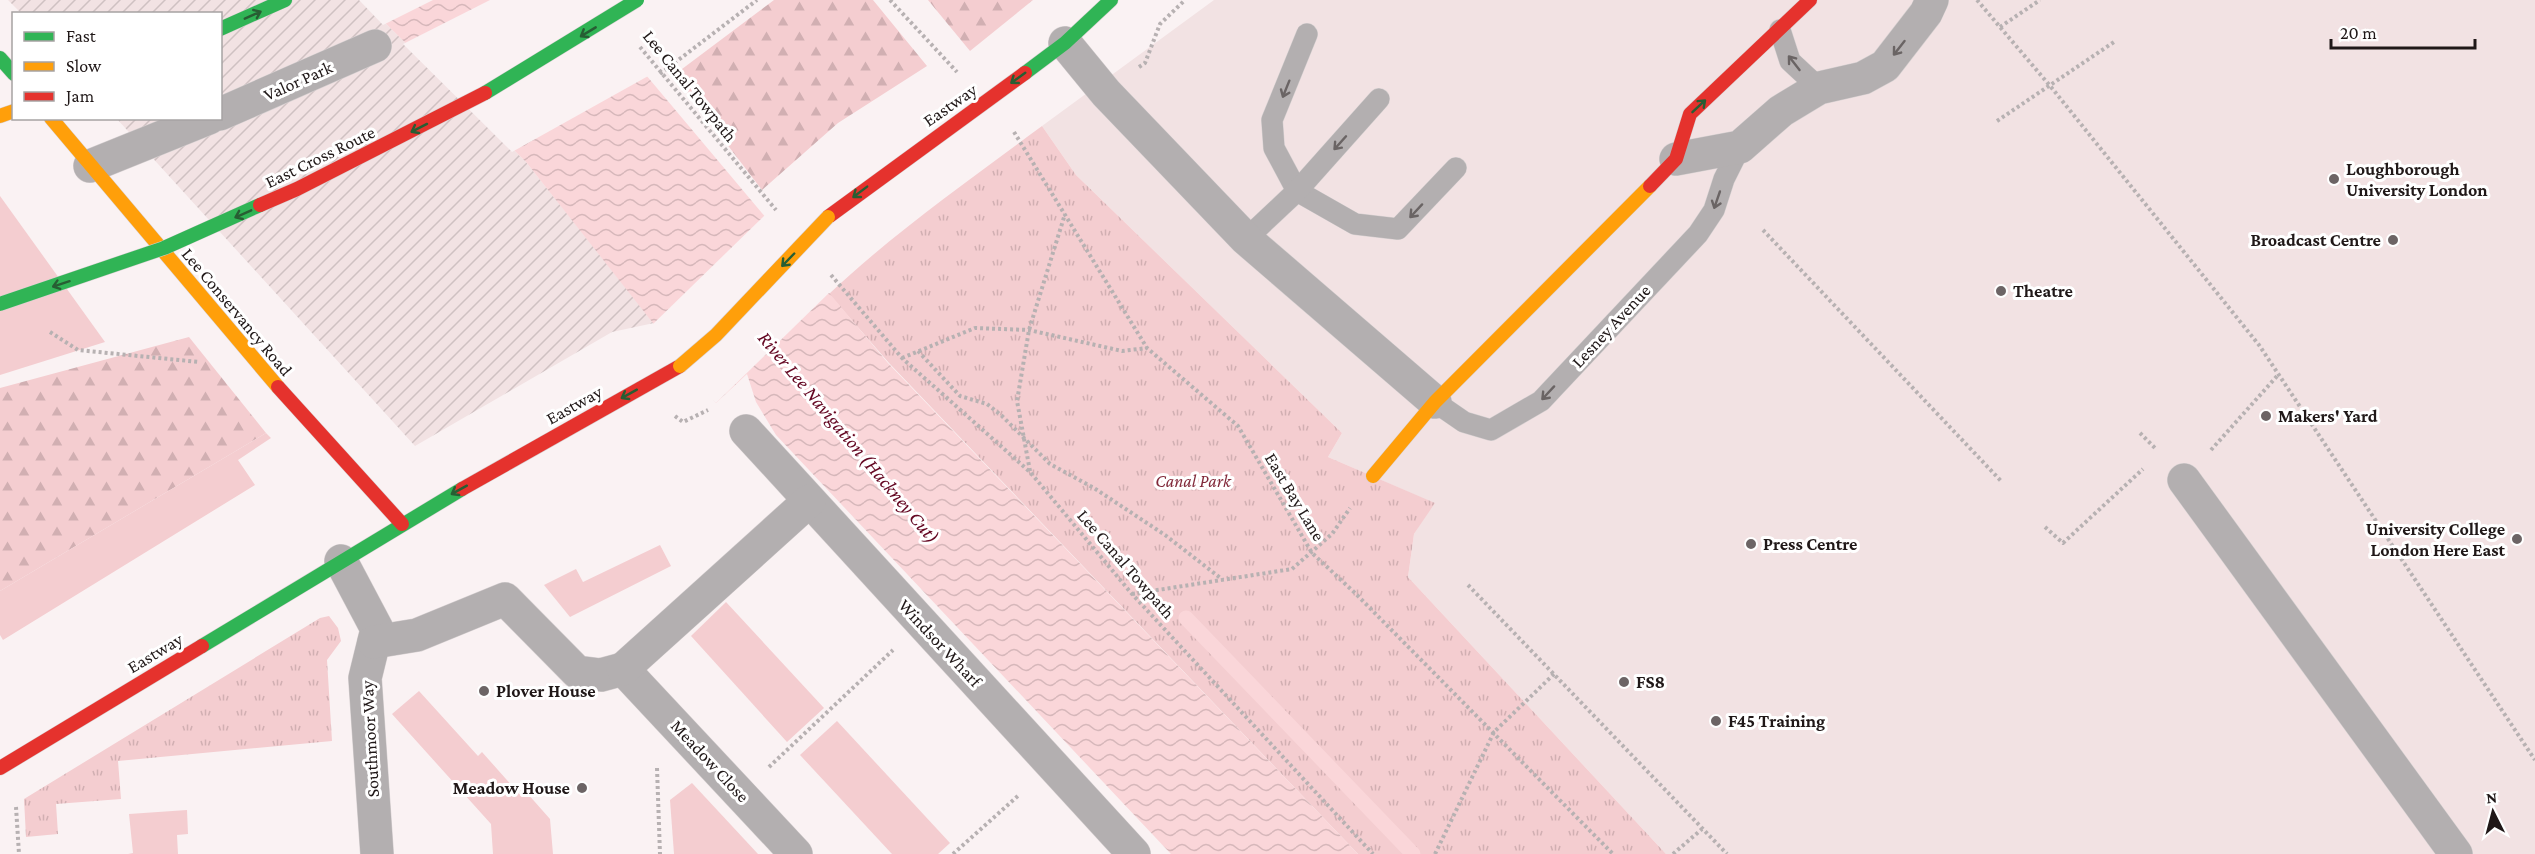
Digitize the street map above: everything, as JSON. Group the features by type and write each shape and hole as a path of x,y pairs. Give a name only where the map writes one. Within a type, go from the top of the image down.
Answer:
{"main road":[{"path":"222,28 285,0"},
{"name":"East Cross Route","path":"0,304 164,248 297,189 469,102 596,27 637,0"},
{"name":"Eastway","path":"0,768 402,524 680,366 716,335 828,217 1065,43 1111,0"},
{"path":"1373,476 1435,402 1676,159 1690,114 1810,0"},
{"path":"0,58 12,72"},
{"name":"Lee Conservancy Road","path":"53,120 246,351 402,524"}],"street":[{"name":"Lesney Avenue","path":"1740,147 1781,111 1819,88 1863,78 1885,66 1926,13 1932,0"},
{"path":"1065,43 1106,93 1246,239 1435,402"},
{"name":"Valor Park","path":"222,113 375,46"},
{"path":"90,166 204,120"},
{"path":"1676,159 1740,147"},
{"name":"Windsor Wharf","path":"746,431 1134,854"},
{"path":"2184,480 2456,854"},
{"path":"374,642 417,635 505,599 578,672 601,675 623,669 809,501"},
{"name":"Southmoor Way","path":"341,561 376,629 364,678 377,854"},
{"name":"Meadow Close","path":"623,669 796,854"}],"lane":[{"path":"1780,30 1790,61 1819,88"},
{"path":"1307,34 1272,120 1274,148 1297,191 1355,224 1398,230 1456,168"},
{"path":"1246,239 1297,191 1379,99"},
{"name":"Lesney Avenue","path":"1435,402 1464,422 1491,430 1541,401 1698,234 1714,210 1724,179 1740,147"}],"path":[{"path":"660,74 757,0"},
{"path":"890,0 963,80"},
{"path":"1133,72 1145,63 1160,24 1185,0"},
{"path":"1977,0 2051,87 2259,345 2535,760"},
{"path":"2000,27 2040,0"},
{"path":"1997,121 2051,87 2114,42"},
{"name":"Lee Canal Towpath","path":"640,46 660,74 757,188"},
{"name":"East Bay Lane","path":"1011,128 1147,348 1238,426 1312,553 1355,593 1613,854"},
{"path":"1030,472 1017,401 1029,330 1065,214"},
{"path":"1762,230 2002,482"},
{"name":"Lee Canal Towpath","path":"852,300 902,358 1030,472 1132,594 1373,854"},
{"path":"902,358 975,328 1029,330 1122,351 1147,348"},
{"path":"78,350 201,363 246,351"},
{"path":"918,351 960,396 987,404 1050,464 1094,488 1166,535 1223,580"},
{"path":"2184,480 2278,375"},
{"path":"677,418 683,422 711,409"},
{"path":"2044,527 2063,543 2144,468"},
{"path":"1132,594 1293,569 1332,534 1373,476"},
{"path":"1468,585 1727,854"},
{"path":"767,769 921,623"},
{"path":"1435,854 1494,732 1554,674"},
{"path":"654,701 660,854"},
{"path":"953,854 1052,765"},
{"path":"15,797 19,854"},
{"path":"1673,854 1702,828"}],"shaded area":[{"path":"8,0 362,0 526,162 654,323 612,332 415,446 118,120 222,120 222,12 20,12"},
{"path":"1214,0 2535,0 2535,854 1666,854 1408,577 1414,534 1434,503 1328,457 1342,433 1076,175 1042,126"}],"green space":[{"path":"774,0 873,0 927,66 838,123 762,190 674,75"},
{"path":"928,0 1033,0 970,51"},
{"name":"Canal Park","path":"1042,126 1076,175 1342,433 1328,457 1435,503 1414,534 1408,577 1666,854 1358,854 889,363 829,294 906,228"},
{"path":"0,196 105,342 0,375"},
{"path":"189,337 266,433 0,591 0,388"},
{"path":"266,433 271,438 238,460 255,485 3,640 0,635 0,591"},
{"path":"660,545 671,566 570,617 544,585 576,569 583,582"},
{"path":"726,602 824,708 787,742 691,636"},
{"path":"329,616 338,628 341,641 327,660 332,741 118,761 121,799 56,804 58,834 26,837 24,799 320,618"},
{"path":"419,691 478,756 482,752 522,797 527,793 550,819 553,854 493,854 491,824 392,714"},
{"path":"837,721 950,843 938,854 892,854 800,755"},
{"path":"692,783 758,854 674,854 670,800"},
{"path":"187,810 188,834 177,835 178,854 128,854 133,853 129,814"}],"water":[{"name":"River Lee Navigation (Hackney Cut)","path":"362,0 583,0 888,363 1358,854 1171,854 776,435 756,402 747,374 716,403 526,162"}],"pier":[{"path":"359,0 433,0 383,25"},
{"path":"490,0 587,0 650,75 512,152 403,44"},
{"path":"766,214 831,291 716,403 695,381 651,326"}],"waterway":[{"path":"1186,618 1413,854"}],"traffic: fast":[{"path":"222,28 285,0"},
{"path":"485,93 637,0"},
{"path":"1025,73 1065,43 1111,0"},
{"path":"0,58 12,72"},
{"path":"0,304 164,248 260,205"},
{"path":"202,646 462,489"}],"traffic: slow":[{"path":"0,116 12,112"},
{"path":"53,120 278,387"},
{"path":"1373,476 1435,402 1650,186"},
{"path":"680,366 716,335 828,217"}],"traffic: jam":[{"path":"1650,186 1676,159 1690,114 1810,0"},
{"path":"828,217 1025,73"},
{"path":"260,205 297,189 485,93"},
{"path":"462,489 680,366"},
{"path":"278,387 402,524"},
{"path":"0,768 202,646"}],"place":[{"name":"Loughborough University London","path":"2334,179"},
{"name":"Broadcast Centre","path":"2393,240"},
{"name":"Theatre","path":"2001,291"},
{"name":"Makers' Yard","path":"2266,416"},
{"name":"University College London Here East","path":"2517,539"},
{"name":"Press Centre","path":"1751,544"},
{"name":"FS8","path":"1624,682"},
{"name":"Plover House","path":"484,691"},
{"name":"F45 Training","path":"1716,721"},
{"name":"Meadow House","path":"582,788"}]}
